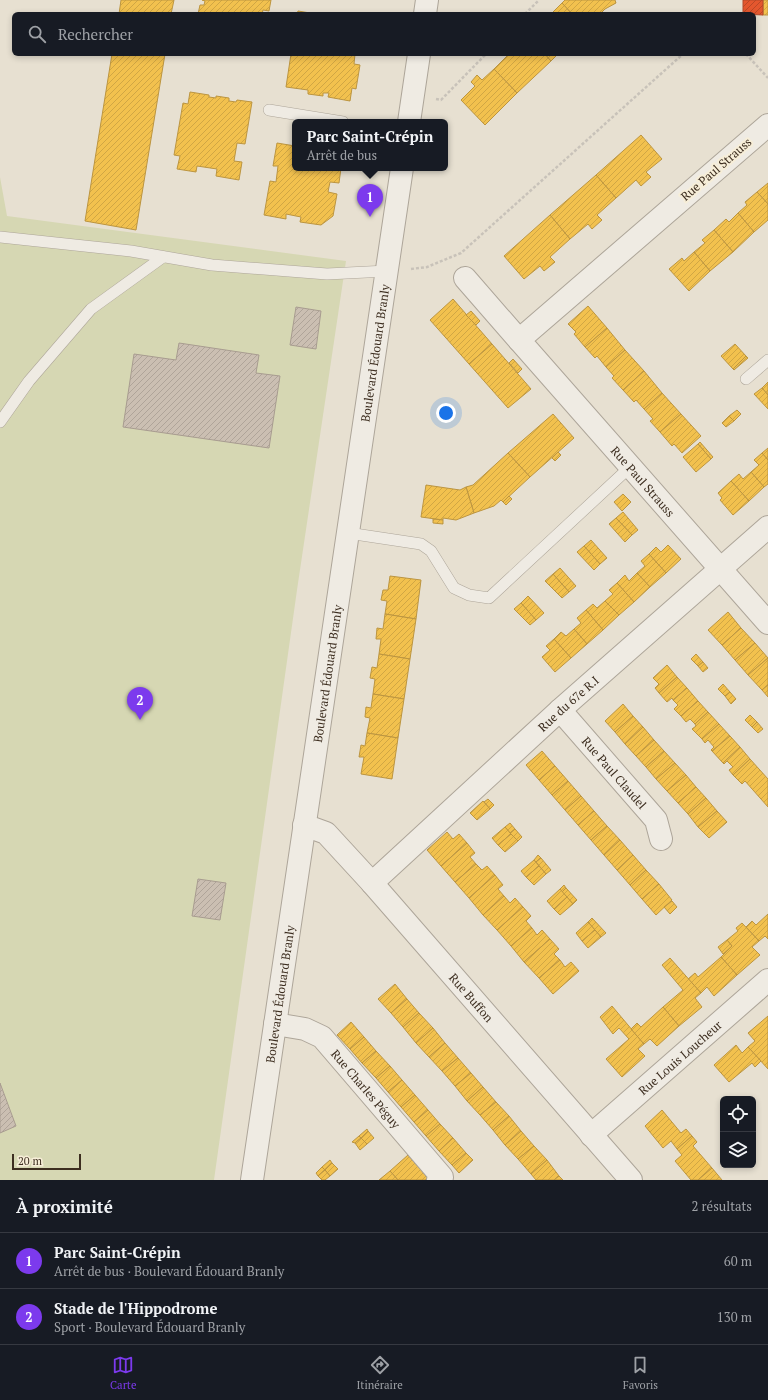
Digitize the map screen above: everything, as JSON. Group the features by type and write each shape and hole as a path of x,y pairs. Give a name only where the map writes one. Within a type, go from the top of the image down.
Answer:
{"street":[{"path":"425,12 427,0"},
{"path":"409,119 419,56"},
{"name":"Rue Paul Strauss","path":"519,340 768,125"},
{"name":"Boulevard Édouard Branly","path":"252,1180 402,171"},
{"name":"Rue Paul Strauss","path":"465,278 768,623"},
{"name":"Rue du 67e R.I","path":"372,883 560,710 768,527"},
{"name":"Rue Paul Claudel","path":"560,710 656,820 661,839"},
{"name":"Rue Buffon","path":"304,825 326,833 372,883 631,1180"},
{"name":"Rue Louis Loucheur","path":"591,1135 768,980"},
{"name":"Rue Charles Péguy","path":"275,1024 305,1029 322,1037 441,1179"}],"lane":[{"path":"269,110 324,119"},
{"path":"0,237 131,251 212,264 328,274 387,271"},
{"path":"0,422 29,380 91,309 163,257"},
{"path":"746,379 768,360"},
{"path":"348,533 421,544 432,551 454,588 469,595 489,598 630,467"}],"path":[{"path":"527,12 539,0"},
{"path":"413,96 441,100 484,56"},
{"path":"387,271 427,267 461,253 681,56"},
{"path":"748,56 768,78"}],"green space":[{"path":"0,177 7,216 346,261 297,590 214,1180 0,1180"}],"building: Logements":[{"path":"121,0 174,0 171,12 119,12"},
{"path":"202,0 271,0 269,11 198,12 200,5 204,5 205,1"},
{"path":"565,0 615,0 616,3 602,12 570,12 562,3"},
{"path":"763,0 768,0 768,15 763,15"},
{"path":"562,3 570,12 553,12"},
{"path":"112,56 165,56 136,230 85,221"},
{"path":"291,56 355,56 354,64 360,65 356,89 352,88 350,101 328,97 329,93 323,93 323,96 308,94 308,90 286,87"},
{"path":"507,56 547,56 551,61 517,93 494,69"},
{"path":"547,56 556,56 551,61"},
{"path":"494,69 517,93 485,125 461,100 475,86 471,82 477,75 482,80"},
{"path":"190,92 209,95 209,97 216,98 216,96 229,98 229,101 236,102 237,100 252,102 245,144 237,143 234,161 242,162 239,180 216,176 217,169 197,166 196,172 177,169 180,156 174,155 183,103 188,104"},
{"path":"641,135 662,159 646,172 651,177 641,186 636,180 616,198 596,175"},
{"path":"277,143 292,146 292,171 341,171 339,183 330,182 328,192 337,194 333,216 321,225 300,222 301,217 286,214 286,219 264,215 270,181 276,182 278,166 273,166"},
{"path":"596,175 616,198 597,215 602,220 592,229 588,224 570,239 550,215"},
{"path":"768,183 768,204 757,192"},
{"path":"757,192 768,204 768,220 754,232 738,213 747,205 745,202"},
{"path":"738,213 754,232 733,252 714,230 726,219 729,222"},
{"path":"550,215 570,239 550,257 555,262 544,271 540,266 524,279 504,256"},
{"path":"714,230 733,252 710,271 694,252 705,243 702,240"},
{"path":"694,252 710,271 689,291 669,269 682,258 684,261"},
{"path":"453,299 492,344 469,364 430,320"},
{"path":"588,306 607,328 585,347 574,334 576,332 568,324"},
{"path":"471,311 480,321 476,325 466,315"},
{"path":"607,328 625,350 606,367 597,356 595,358 585,347"},
{"path":"492,344 531,389 508,408 469,364"},
{"path":"735,344 746,356 733,369 721,356"},
{"path":"625,350 644,371 623,390 612,378 614,376 606,367"},
{"path":"746,356 748,358 734,370 733,369"},
{"path":"513,359 522,369 518,373 509,363"},
{"path":"644,371 662,393 644,409 636,400 634,402 623,390"},
{"path":"768,382 768,395 762,388"},
{"path":"762,388 768,395 768,409 754,394"},
{"path":"662,393 681,414 660,432 650,421 653,419 644,409"},
{"path":"737,410 741,414 734,421 729,416"},
{"path":"553,414 574,438 530,477 508,453"},
{"path":"681,414 701,436 682,453 674,444 672,446 660,432"},
{"path":"729,416 734,421 726,427 722,423"},
{"path":"700,442 713,457 711,459 698,444"},
{"path":"698,444 711,459 696,472 683,457"},
{"path":"768,448 768,460 762,453"},
{"path":"558,452 561,455 555,461 552,458"},
{"path":"508,453 530,477 503,502 501,500 494,506 474,513 466,487 473,485"},
{"path":"762,453 768,460 768,484 764,487 751,472 759,465 754,460"},
{"path":"751,472 764,487 749,501 731,481 739,474 743,479"},
{"path":"731,481 749,501 733,515 720,500 722,498 718,493"},
{"path":"426,485 460,490 466,487 474,513 456,520 421,517"},
{"path":"623,494 631,502 622,511 614,502"},
{"path":"509,496 512,499 506,505 503,502"},
{"path":"623,512 638,530 632,535 616,518"},
{"path":"616,518 632,535 625,542 609,524"},
{"path":"433,519 443,520 443,524 433,523"},
{"path":"591,540 607,558 600,564 584,546"},
{"path":"668,545 681,559 666,573 649,554 656,547 661,552"},
{"path":"584,546 600,564 594,570 577,552"},
{"path":"649,554 666,573 650,587 637,573 645,566 641,561"},
{"path":"560,568 576,586 569,592 553,574"},
{"path":"637,573 650,587 634,602 617,583 625,575 629,581"},
{"path":"553,574 569,592 562,598 545,581"},
{"path":"390,576 421,580 416,619 385,614 387,601 381,600 383,590 388,590"},
{"path":"617,583 634,602 619,615 605,601 613,594 609,590"},
{"path":"528,596 544,613 536,620 521,603"},
{"path":"605,601 619,615 603,630 586,610 593,604 597,608"},
{"path":"521,603 536,620 530,625 514,609"},
{"path":"586,610 603,630 587,644 574,629 581,623 577,618"},
{"path":"728,612 741,628 722,645 708,630"},
{"path":"385,614 416,619 410,659 379,654 381,639 376,639 377,628 383,629"},
{"path":"741,628 755,643 735,660 722,645"},
{"path":"574,629 587,644 571,658 554,639 561,632 566,636"},
{"path":"554,639 571,658 555,672 542,657 550,650 546,646"},
{"path":"755,643 768,658 748,675 735,660"},
{"path":"379,654 410,659 404,699 373,694 375,679 370,678 372,667 377,668"},
{"path":"696,654 703,662 698,666 691,659"},
{"path":"768,658 768,685 762,690 748,675"},
{"path":"703,662 708,668 703,672 698,666"},
{"path":"667,665 677,677 659,693 655,688 659,684 653,678"},
{"path":"677,677 687,688 673,700 672,698 667,702 659,693"},
{"path":"723,684 730,692 725,696 718,689"},
{"path":"768,685 768,697 762,690"},
{"path":"687,688 698,701 681,716 674,709 678,705 673,700"},
{"path":"730,692 736,699 731,704 725,696"},
{"path":"373,694 404,699 398,738 367,733 370,718 365,717 366,707 371,708"},
{"path":"698,701 708,712 695,724 690,719 686,722 681,716"},
{"path":"623,704 633,716 615,732 605,721"},
{"path":"708,712 719,724 702,739 692,729 696,726 695,724"},
{"path":"750,715 757,722 752,727 745,720"},
{"path":"633,716 643,727 625,744 615,732"},
{"path":"757,722 763,729 758,733 752,727"},
{"path":"719,724 730,736 712,751 711,750 714,747 708,740 705,743 702,739"},
{"path":"643,727 654,740 636,756 625,744"},
{"path":"367,733 398,738 392,779 361,774 364,757 359,757 361,745 365,746"},
{"path":"730,736 740,747 723,763 712,751"},
{"path":"654,740 664,751 646,767 636,756"},
{"path":"740,747 750,759 733,775 729,770 733,767 727,761 724,764 723,763"},
{"path":"542,751 555,766 539,780 526,765"},
{"path":"664,751 675,763 656,779 646,767"},
{"path":"750,759 768,779 768,807 745,781 742,784 733,775"},
{"path":"675,763 686,775 667,791 656,779"},
{"path":"555,766 568,781 552,795 539,780"},
{"path":"686,775 696,787 678,803 667,791"},
{"path":"568,781 581,796 565,810 552,795"},
{"path":"696,787 706,798 688,814 678,803"},
{"path":"581,796 594,811 578,825 565,810"},
{"path":"706,798 717,811 698,827 688,814"},
{"path":"488,799 494,805 490,809 484,802"},
{"path":"483,801 490,809 477,820 470,813"},
{"path":"594,811 607,826 591,840 578,825"},
{"path":"717,811 727,822 709,838 698,827"},
{"path":"510,823 515,829 510,833 505,827"},
{"path":"607,826 620,840 604,855 591,840"},
{"path":"505,827 511,834 498,845 492,838"},
{"path":"515,829 522,837 518,841 510,833"},
{"path":"447,832 453,839 459,834 467,843 441,866 427,850"},
{"path":"511,834 518,841 505,852 498,845"},
{"path":"620,840 633,855 617,870 604,855"},
{"path":"467,843 475,853 470,857 476,864 455,882 441,866"},
{"path":"538,855 541,858 536,862 534,860"},
{"path":"633,855 646,870 630,885 617,870"},
{"path":"541,858 551,870 546,874 536,862"},
{"path":"534,860 539,866 526,877 521,871"},
{"path":"476,864 482,870 487,866 495,875 469,898 455,882"},
{"path":"539,866 546,874 534,885 526,877"},
{"path":"646,870 659,884 642,899 630,885"},
{"path":"495,875 503,885 498,889 504,896 483,915 469,898"},
{"path":"659,884 672,900 656,915 642,899"},
{"path":"564,885 566,888 562,892 560,889"},
{"path":"566,888 577,900 573,904 562,892"},
{"path":"560,889 567,897 554,909 547,901"},
{"path":"504,896 510,903 515,898 523,907 497,930 483,915"},
{"path":"567,897 573,904 560,915 554,909"},
{"path":"672,901 677,907 670,914 664,907"},
{"path":"523,907 531,916 526,921 532,928 511,946 497,930"},
{"path":"768,914 768,939 765,936 759,941 746,927 752,921 756,925"},
{"path":"592,918 606,933 601,937 588,922"},
{"path":"588,922 595,930 582,941 576,933"},
{"path":"742,923 759,941 752,947 760,955 737,975 721,957 732,946 727,940 738,931 736,928"},
{"path":"532,928 537,935 542,930 550,939 524,962 511,946"},
{"path":"595,930 601,937 588,948 582,941"},
{"path":"550,939 559,949 554,954 560,960 539,978 524,962"},
{"path":"727,940 732,946 723,954 718,947"},
{"path":"721,957 737,975 714,996 707,987 701,993 688,979 695,973 698,977"},
{"path":"670,958 701,993 695,998 702,1007 679,1026 663,1007 683,990 662,965"},
{"path":"560,960 565,967 571,962 579,971 553,994 539,978"},
{"path":"395,984 407,999 391,1013 378,999"},
{"path":"407,999 419,1013 403,1027 391,1013"},
{"path":"612,1006 644,1044 638,1049 645,1056 622,1077 606,1059 629,1039 619,1028 613,1034 600,1017"},
{"path":"663,1007 679,1026 657,1046 650,1039 644,1044 631,1029 637,1023 641,1027"},
{"path":"419,1013 433,1028 416,1043 403,1027"},
{"path":"768,1016 768,1069 748,1047 755,1041 748,1033"},
{"path":"351,1022 364,1037 350,1049 337,1035"},
{"path":"433,1028 445,1043 429,1057 416,1043"},
{"path":"364,1037 376,1051 362,1063 350,1049"},
{"path":"445,1043 458,1058 442,1071 429,1057"},
{"path":"736,1045 742,1053 748,1047 761,1061 755,1067 752,1063 729,1082 714,1065"},
{"path":"376,1051 390,1066 376,1078 362,1063"},
{"path":"458,1058 471,1073 455,1086 442,1071"},
{"path":"390,1066 402,1080 388,1092 376,1078"},
{"path":"471,1073 483,1087 467,1101 455,1086"},
{"path":"402,1080 415,1095 401,1107 388,1092"},
{"path":"483,1087 496,1102 480,1115 467,1101"},
{"path":"415,1095 428,1110 414,1122 401,1107"},
{"path":"496,1102 509,1116 493,1130 480,1115"},
{"path":"428,1110 440,1124 426,1136 414,1122"},
{"path":"662,1110 681,1133 686,1129 692,1136 677,1149 671,1141 663,1148 645,1126"},
{"path":"509,1116 521,1131 505,1145 493,1130"},
{"path":"440,1124 453,1138 439,1151 426,1136"},
{"path":"367,1129 368,1131 361,1138 359,1136"},
{"path":"368,1131 374,1138 367,1144 361,1138"},
{"path":"521,1131 534,1146 518,1159 505,1145"},
{"path":"359,1136 361,1138 355,1143 352,1142"},
{"path":"692,1136 697,1142 693,1146 712,1168 698,1180 691,1180 675,1161 682,1155 677,1149"},
{"path":"361,1138 367,1144 360,1150 355,1143"},
{"path":"453,1138 466,1153 452,1165 439,1151"},
{"path":"534,1146 547,1160 531,1174 518,1159"},
{"path":"466,1153 473,1160 459,1173 452,1165"},
{"path":"408,1155 428,1178 425,1180 398,1180 390,1171"},
{"path":"330,1160 332,1163 325,1170 322,1167"},
{"path":"547,1160 559,1176 554,1180 536,1180 531,1174"},
{"path":"332,1163 338,1169 330,1176 325,1170"},
{"path":"322,1167 325,1170 318,1176 316,1173"},
{"path":"712,1168 722,1180 698,1180"},
{"path":"325,1170 330,1176 325,1180 322,1180 318,1176"},
{"path":"390,1171 398,1180 379,1180"},
{"path":"559,1176 563,1180 554,1180"}],"building: Commerces":[{"path":"743,0 763,0 763,15 756,15 756,12 743,12"}],"building: Autres":[{"path":"296,307 321,311 316,349 290,345"},
{"path":"179,343 259,355 256,373 280,376 269,448 123,427 134,354 176,360"},
{"path":"198,879 226,883 220,920 192,916"},
{"path":"0,1083 16,1126 0,1133"}],"place":[{"name":"Parc Saint-Crépin","path":"370,217"},
{"name":"Stade de l'Hippodrome","path":"140,720"}]}
